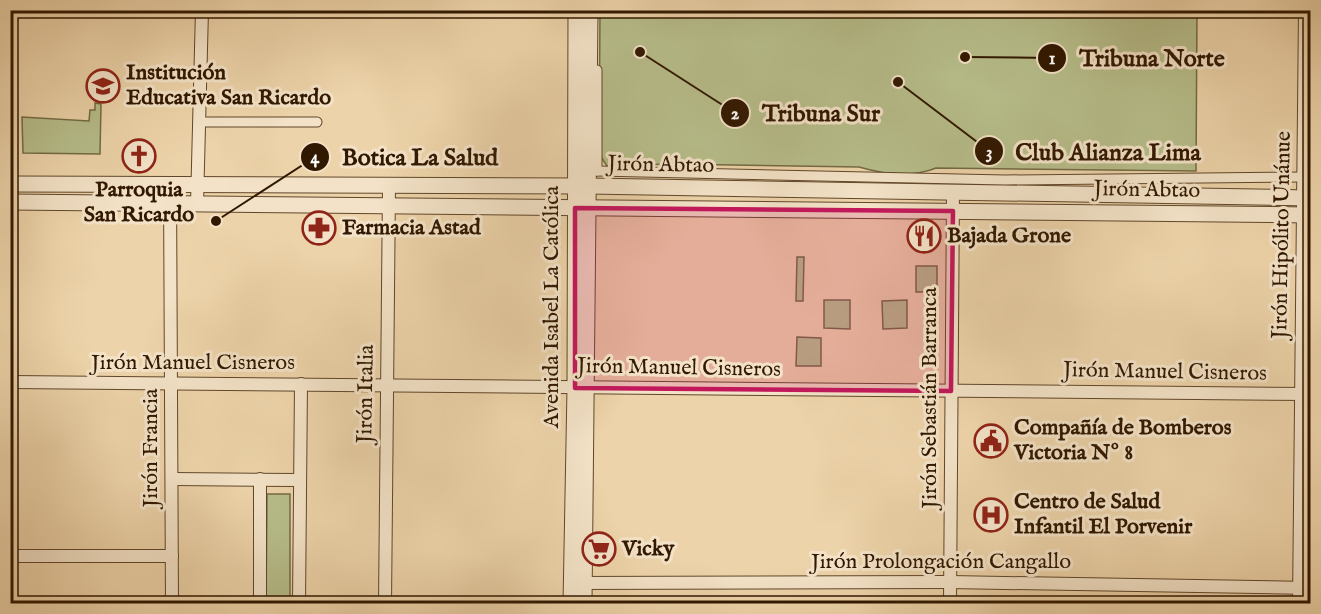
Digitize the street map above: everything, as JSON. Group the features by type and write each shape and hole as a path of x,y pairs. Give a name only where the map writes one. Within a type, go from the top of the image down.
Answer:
{"street":[{"path":"197,204 202,10"},
{"name":"Avenida Isabel La Católica","path":"571,603 577,583 582,186 576,10"},
{"name":"Avenida Isabel La Católica","path":"582,186 592,170 590,10"},
{"path":"597,10 592,170 1005,180 1304,177"},
{"name":"Jirón Hipólito Unánue","path":"1299,603 1305,588 1307,198 1304,177 1305,10"},
{"path":"200,122 317,122"},
{"name":"Jirón Abtao","path":"10,184 582,186 1307,198"},
{"name":"Jirón Francia","path":"170,185 172,603"},
{"name":"Jirón Italia","path":"386,603 389,186"},
{"name":"Jirón Sebastián Barranca","path":"950,603 953,192"},
{"name":"Jirón Abtao","path":"10,202 1307,214"},
{"name":"Jirón Manuel Cisneros","path":"10,382 1306,394"},
{"path":"299,603 301,384"},
{"path":"172,479 300,480"},
{"path":"260,479 260,603"},
{"path":"10,556 172,556"},
{"name":"Jirón Prolongación Cangallo","path":"577,583 950,582 1305,588"},
{"name":"Avenida Isabel La Católica","path":"577,583 584,603"}],"highlighted area":[{"path":"575,208 953,211 951,391 575,388"}],"green space":[{"path":"600,11 1197,11 1196,171 936,168 917,173 898,174 859,167 669,164 607,166 599,154"},
{"path":"95,103 101,104 100,154 23,153 22,117 89,121 90,110 95,110"},
{"path":"797,257 804,257 803,301 796,301"},
{"path":"916,266 937,266 937,292 916,292"},
{"path":"824,300 850,300 850,329 824,328"},
{"path":"907,300 907,328 883,329 882,301"},
{"path":"797,337 821,338 821,366 796,366"},
{"path":"267,494 290,494 290,603 266,604"}],"place":[{"name":"Tribuna Sur","path":"640,52"},
{"name":"Tribuna Norte","path":"965,57"},
{"name":"Club Alianza Lima","path":"898,82"},
{"name":"Institución Educativa San Ricardo","path":"103,86"},
{"name":"Parroquia San Ricardo","path":"139,156"},
{"name":"Botica La Salud","path":"216,221"},
{"name":"Farmacia Astad","path":"319,228"},
{"name":"Bajada Grone","path":"924,236"},
{"name":"Compañía de Bomberos Victoria Nº 8","path":"991,441"},
{"name":"Centro de Salud Infantil El Porvenir","path":"991,515"},
{"name":"Vicky","path":"599,549"}]}
